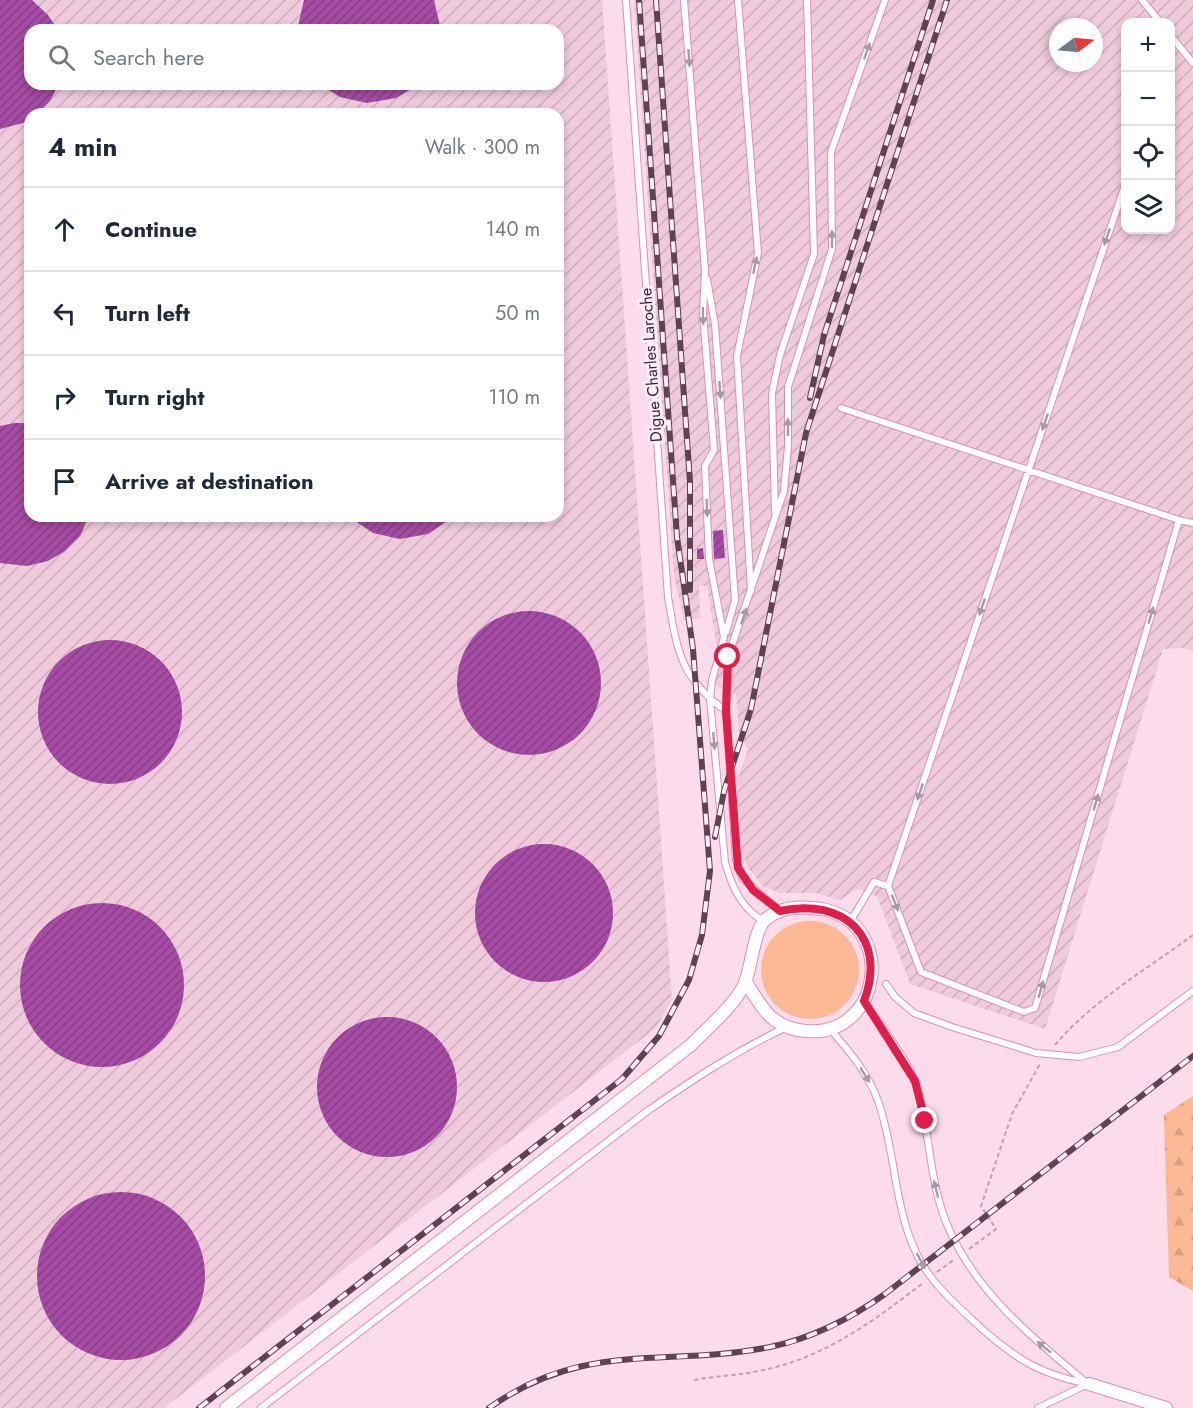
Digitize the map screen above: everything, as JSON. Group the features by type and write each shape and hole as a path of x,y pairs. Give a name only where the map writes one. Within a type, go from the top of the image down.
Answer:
{"street":[{"path":"226,1408 691,1045 734,1000 746,982 758,933 764,921 780,911 796,907 821,909 850,922 864,938 871,956 871,982 864,1001 848,1020 830,1028 809,1031 787,1026 769,1015 746,982"},
{"path":"1089,1384 1166,1408"}],"lane":[{"name":"Digue Charles Laroche","path":"626,0 668,597 681,662 696,686 726,711"},
{"path":"684,0 705,270 715,325 735,600 712,680 710,700 725,862 741,901 754,916 764,921"},
{"path":"738,0 758,253 737,356 751,595"},
{"path":"775,520 772,393 780,355 814,254 807,0"},
{"path":"780,911 743,879 736,860 726,711 728,657 751,595 785,480 788,446 788,387 832,249 831,152 885,0"},
{"path":"1142,0 1157,18"},
{"path":"1175,41 1193,63"},
{"path":"1121,194 888,886 921,972 1024,1012 1035,1008 1179,520"},
{"path":"705,270 703,314 714,450 705,466 709,559 724,637"},
{"path":"841,408 1193,523"},
{"path":"850,922 874,882 888,886"},
{"path":"885,984 895,997 914,1013 952,1027 1046,1054 1079,1057 1118,1047 1193,991"},
{"path":"864,1001 915,1081 936,1189 948,1228 962,1254 990,1294 1019,1327 1089,1384"},
{"path":"261,1408 646,1112 740,1051 787,1026"},
{"path":"830,1028 858,1064 878,1101 904,1217 915,1250 932,1276 963,1311 1018,1356 1055,1377 1089,1384"},
{"path":"1038,1408 1089,1384"}],"path":[{"path":"694,1380 753,1372 801,1360 839,1343 877,1319 996,1229 981,1206 986,1185 1012,1114 1031,1076 1067,1030 1193,935"}],"shaded area":[{"path":"0,0 602,0 672,999 656,1028 164,1408 0,1408"},
{"path":"634,0 1193,0 1193,651 1183,648 1163,649 1045,1029 910,984 877,896 858,889 840,900 816,893 779,893 763,886 748,868 742,852 737,780 748,750 739,731 736,695 708,682 717,648 707,586 699,585 700,618 684,620 674,576"}],"green space":[{"path":"810,921 829,925 845,935 855,951 859,970 855,989 845,1005 829,1015 810,1019 791,1015 775,1005 765,989 761,970 765,951 775,935 791,925"},
{"path":"1193,1096 1193,1291 1169,1277 1164,1115"}],"building":[{"path":"0,0 32,0 54,24 24,24 24,90 56,90 43,108 24,108 24,122 0,129"},
{"path":"304,0 434,0 440,24 298,24"},
{"path":"329,90 410,90 396,98 367,103 340,97"},
{"path":"24,423 24,522 86,522 80,536 65,551 48,561 27,566 0,563 0,426"},
{"path":"357,522 446,522 428,534 400,539 373,533"},
{"path":"723,530 725,558 714,559 713,531"},
{"path":"703,548 704,559 697,559 697,549"},
{"path":"529,611 543,612 557,617 580,632 595,655 600,669 600,697 595,711 580,734 557,749 543,754 529,755 515,754 501,749 478,734 463,711 458,697 457,683 458,669 463,655 478,632 501,617 515,612"},
{"path":"110,640 138,645 161,661 177,684 182,712 177,740 161,763 138,779 110,784 82,779 59,763 43,740 38,712 43,684 59,661 82,645"},
{"path":"544,844 570,849 593,864 608,887 613,913 608,939 593,962 570,977 544,982 518,977 495,962 480,939 475,913 480,887 495,864 518,849"},
{"path":"102,903 118,904 134,909 148,916 160,927 171,939 178,953 183,969 183,1001 178,1017 171,1031 160,1043 148,1054 134,1061 118,1066 102,1067 86,1066 70,1061 56,1054 44,1043 33,1031 26,1017 21,1001 20,985 21,969 26,953 33,939 44,927 56,916 70,909 86,904"},
{"path":"387,1017 414,1023 426,1029 436,1038 445,1048 451,1060 457,1087 451,1114 445,1126 436,1136 426,1145 414,1151 387,1157 360,1151 348,1145 338,1136 329,1126 323,1114 317,1087 323,1060 329,1048 338,1038 348,1029 360,1023"},
{"path":"121,1192 153,1199 168,1206 180,1217 191,1229 198,1244 205,1276 198,1308 191,1323 180,1335 168,1346 153,1353 121,1360 89,1353 74,1346 62,1335 51,1323 44,1308 37,1276 44,1244 51,1229 62,1217 74,1206 89,1199"}],"railway":[{"path":"199,1408 622,1079 659,1036 689,980 702,935 710,871 693,649 677,537 639,0"},
{"path":"656,0 690,482 690,590"},
{"path":"810,398 824,335 933,0"},
{"path":"715,837 724,791 751,709 806,433 947,0"},
{"path":"489,1408 525,1386 559,1372 593,1364 732,1353 770,1347 831,1326 885,1294 1193,1056"}],"route":[{"path":"728,657 726,711 738,868 743,879 753,890 780,911 796,907 831,912 850,922 864,938 873,965 871,982 864,1001 899,1052 915,1081 925,1121"}]}
